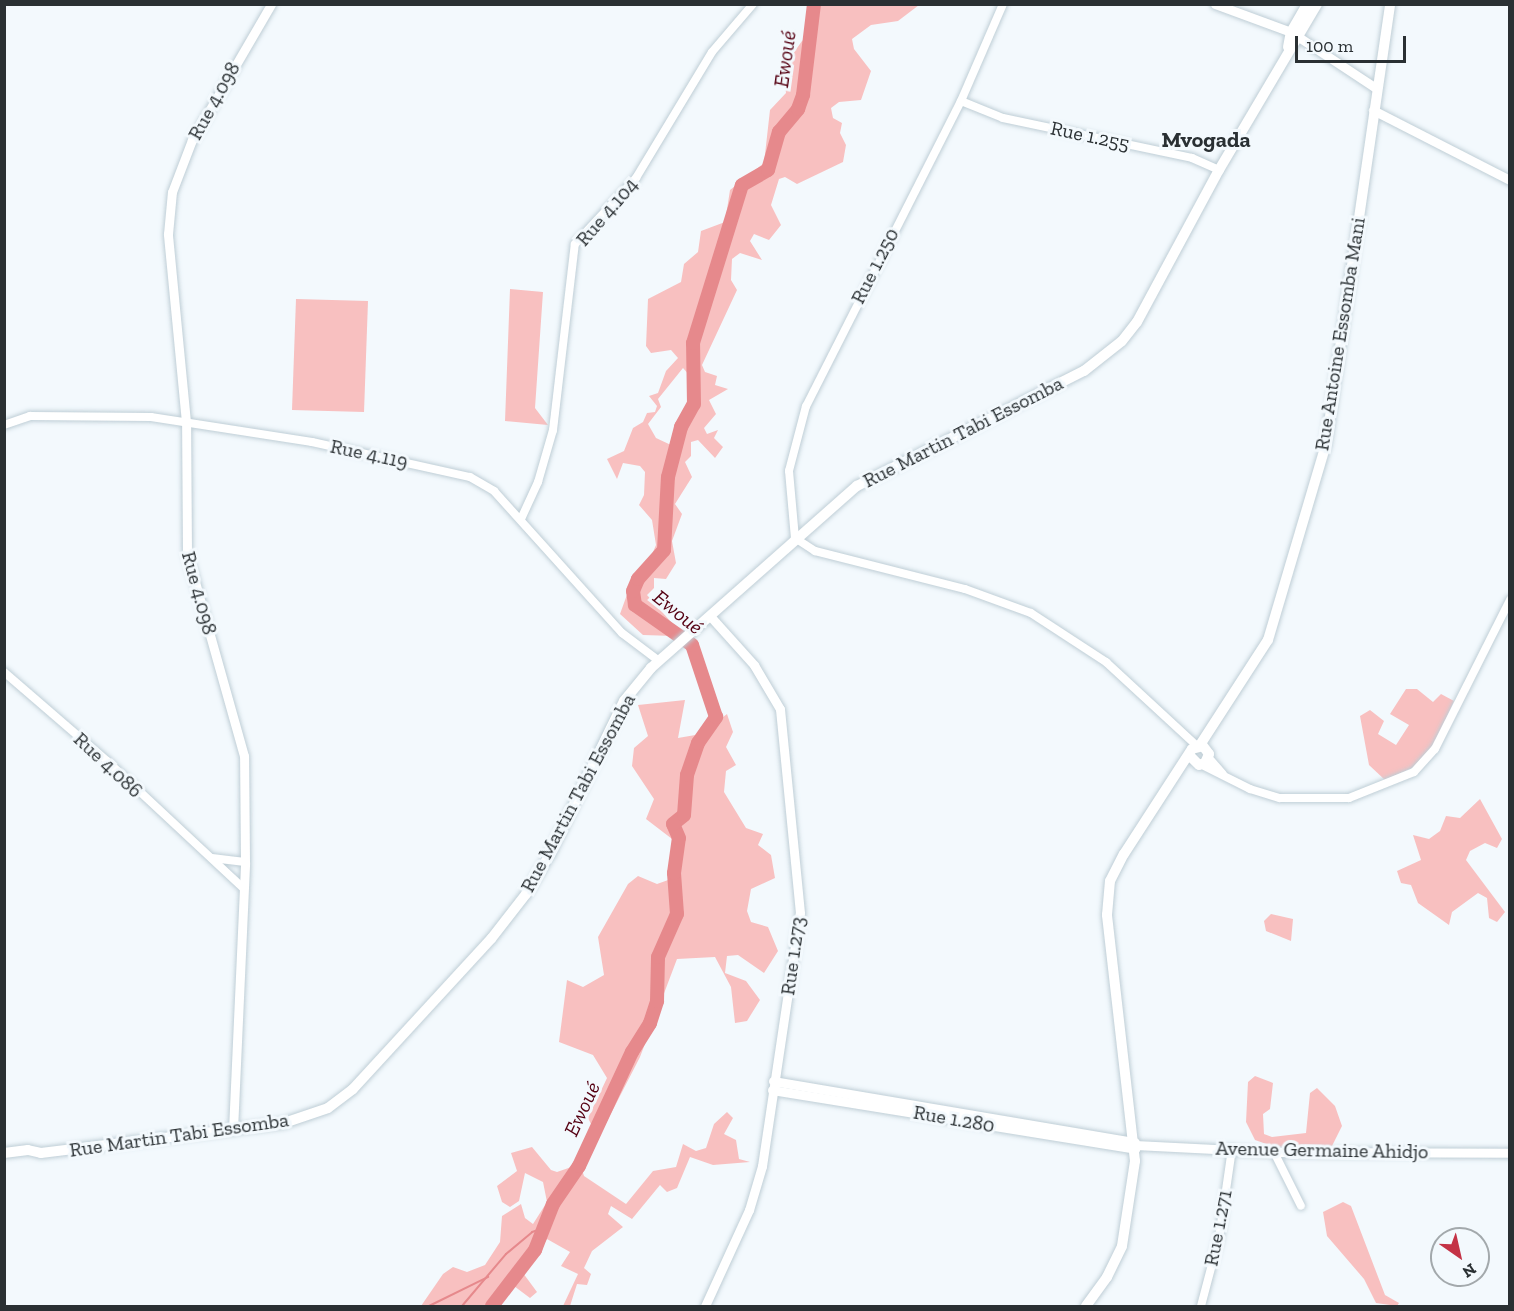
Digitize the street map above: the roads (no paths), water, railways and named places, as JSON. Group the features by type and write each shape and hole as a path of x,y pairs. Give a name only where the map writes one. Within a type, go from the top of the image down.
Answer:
{"main road":[{"name":"Rue 4.098","path":"233,1130 245,862 244,756 187,553 186,422 169,252 172,192 214,96 271,4"},
{"path":"1215,4 1295,34 1376,88"},
{"name":"Rue Martin Tabi Essomba","path":"4,1153 28,1150 41,1153 233,1130 295,1120 328,1108 343,1097 491,939 550,854 624,701 659,661 711,617 795,538 873,475 1104,358 1137,322 1219,170 1287,51 1307,4"},
{"name":"Rue Martin Tabi Essomba","path":"1295,34 1317,4"},
{"name":"Rue Antoine Essomba Mani","path":"1200,755 1268,640 1326,444 1390,4"},
{"path":"1373,110 1509,180"},
{"name":"Rue 1.273","path":"705,1306 754,1195 800,913 785,732 771,687 711,617"},
{"path":"1086,1306 1107,1276 1122,1246 1129,1222 1135,1145 1108,903 1110,881 1124,854 1173,780 1200,755"},
{"name":"Rue 1.280","path":"773,1086 1135,1145"},
{"name":"Avenue Germaine Ahidjo","path":"1135,1145 1274,1152 1509,1153"}],"street":[{"name":"Rue 4.104","path":"521,519 537,482 553,430 575,244 636,178 712,52 753,4"},
{"name":"Rue 1.250","path":"795,538 788,483 806,406 961,100 1003,4"},
{"name":"Rue 1.255","path":"961,100 1004,118 1192,158 1219,170"},
{"name":"Rue 4.119","path":"4,425 30,416 82,414 186,422 331,446 470,477 494,491 622,633 659,661"},
{"path":"795,538 815,551 965,589 1031,613 1106,663 1143,693 1200,755 1226,777 1280,798 1334,799 1360,795 1414,772 1436,749 1509,600"},
{"name":"Rue 4.086","path":"4,672 243,888"},
{"path":"212,858 245,862"},
{"name":"Rue 1.271","path":"1201,1306 1219,1238 1232,1149"},
{"path":"1274,1152 1301,1206"}],"waterway":[{"name":"Ewoué","path":"492,1306 535,1250 553,1204 579,1166 632,1052 650,1023 657,1001 658,957 677,914 674,873 679,838 673,824 684,815 687,775 698,743 716,717 692,645 635,605 633,591 638,579 664,550 668,477 681,427 694,404 693,343 742,185 768,170 779,132 798,109 803,95 814,4"},
{"path":"462,1306 506,1254 532,1232 542,1229"},
{"path":"429,1306 488,1277"}],"district":[{"name":"Mvogada","path":"1206,140"}]}
